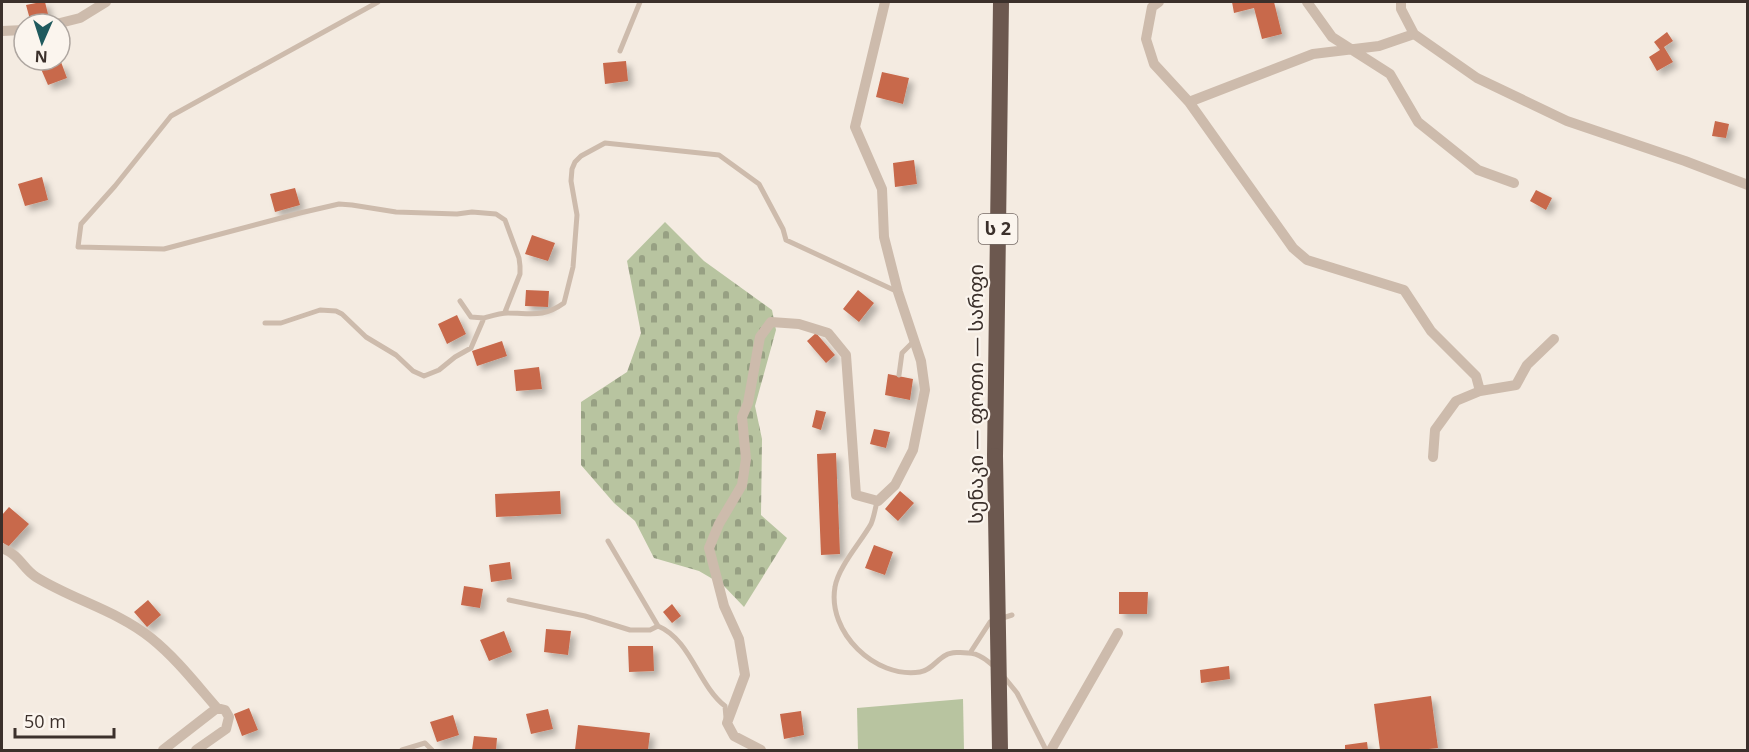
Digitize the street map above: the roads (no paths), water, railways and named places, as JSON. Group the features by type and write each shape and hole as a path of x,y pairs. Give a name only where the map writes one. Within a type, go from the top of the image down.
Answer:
{"highway":[{"name":"სენაკი — ფოთი — სარფი","path":"1000,750 995,456 1001,2"}],"street":[{"path":"72,20 80,18 106,2"},
{"path":"760,750 734,736 727,723 745,675 739,639 724,606 710,548 719,524 742,485 746,459 742,417 748,403 760,337 771,322 799,324 828,333 846,355 856,495 878,501 895,484 913,450 926,390 921,361 898,292 884,237 882,189 855,127 885,2"},
{"path":"1159,2 1152,8 1146,39 1154,64 1189,102 1293,248 1306,260 1404,290 1431,331 1476,376 1480,391"},
{"path":"1307,2 1332,37 1390,74 1418,122 1478,170 1514,183"},
{"path":"1401,2 1401,9 1414,34 1477,78 1567,121 1748,185"},
{"path":"1189,102 1313,54 1379,46 1414,34"},
{"path":"1433,457 1435,430 1456,401 1480,391 1516,385 1527,365 1554,339"},
{"path":"2,548 12,552 34,576 116,616 150,637 180,665 217,708 225,710 229,717 226,729 196,750"},
{"path":"1051,750 1118,633"},
{"path":"163,750 217,708"}],"lane":[{"path":"378,2 171,116 81,224 78,247 164,249 339,204 352,204 396,212 496,214 505,220 520,266 520,274 505,312"},
{"path":"620,51 640,2"},
{"path":"460,301 471,317 483,318 505,312 531,315 543,313 554,310 564,303 573,267 577,215 571,181 572,169 581,156 605,143 719,155 759,184 783,229 786,240 898,292"},
{"path":"265,323 281,323 320,310 336,311 366,337 396,355 413,371 424,376 439,370 471,348 483,318"},
{"path":"899,375 902,353 914,341"},
{"path":"878,501 872,522 838,577 834,588 835,608 846,637 873,662 899,671 918,672 929,669 947,654 970,652 980,656 998,669 1017,693 1046,750"},
{"path":"608,541 657,626 667,630 686,652 717,700 725,706 727,723"},
{"path":"509,600 585,616 630,630 650,630 657,626"},
{"path":"970,652 990,622 1012,615"},
{"path":"402,750 425,743 432,750"}]}
